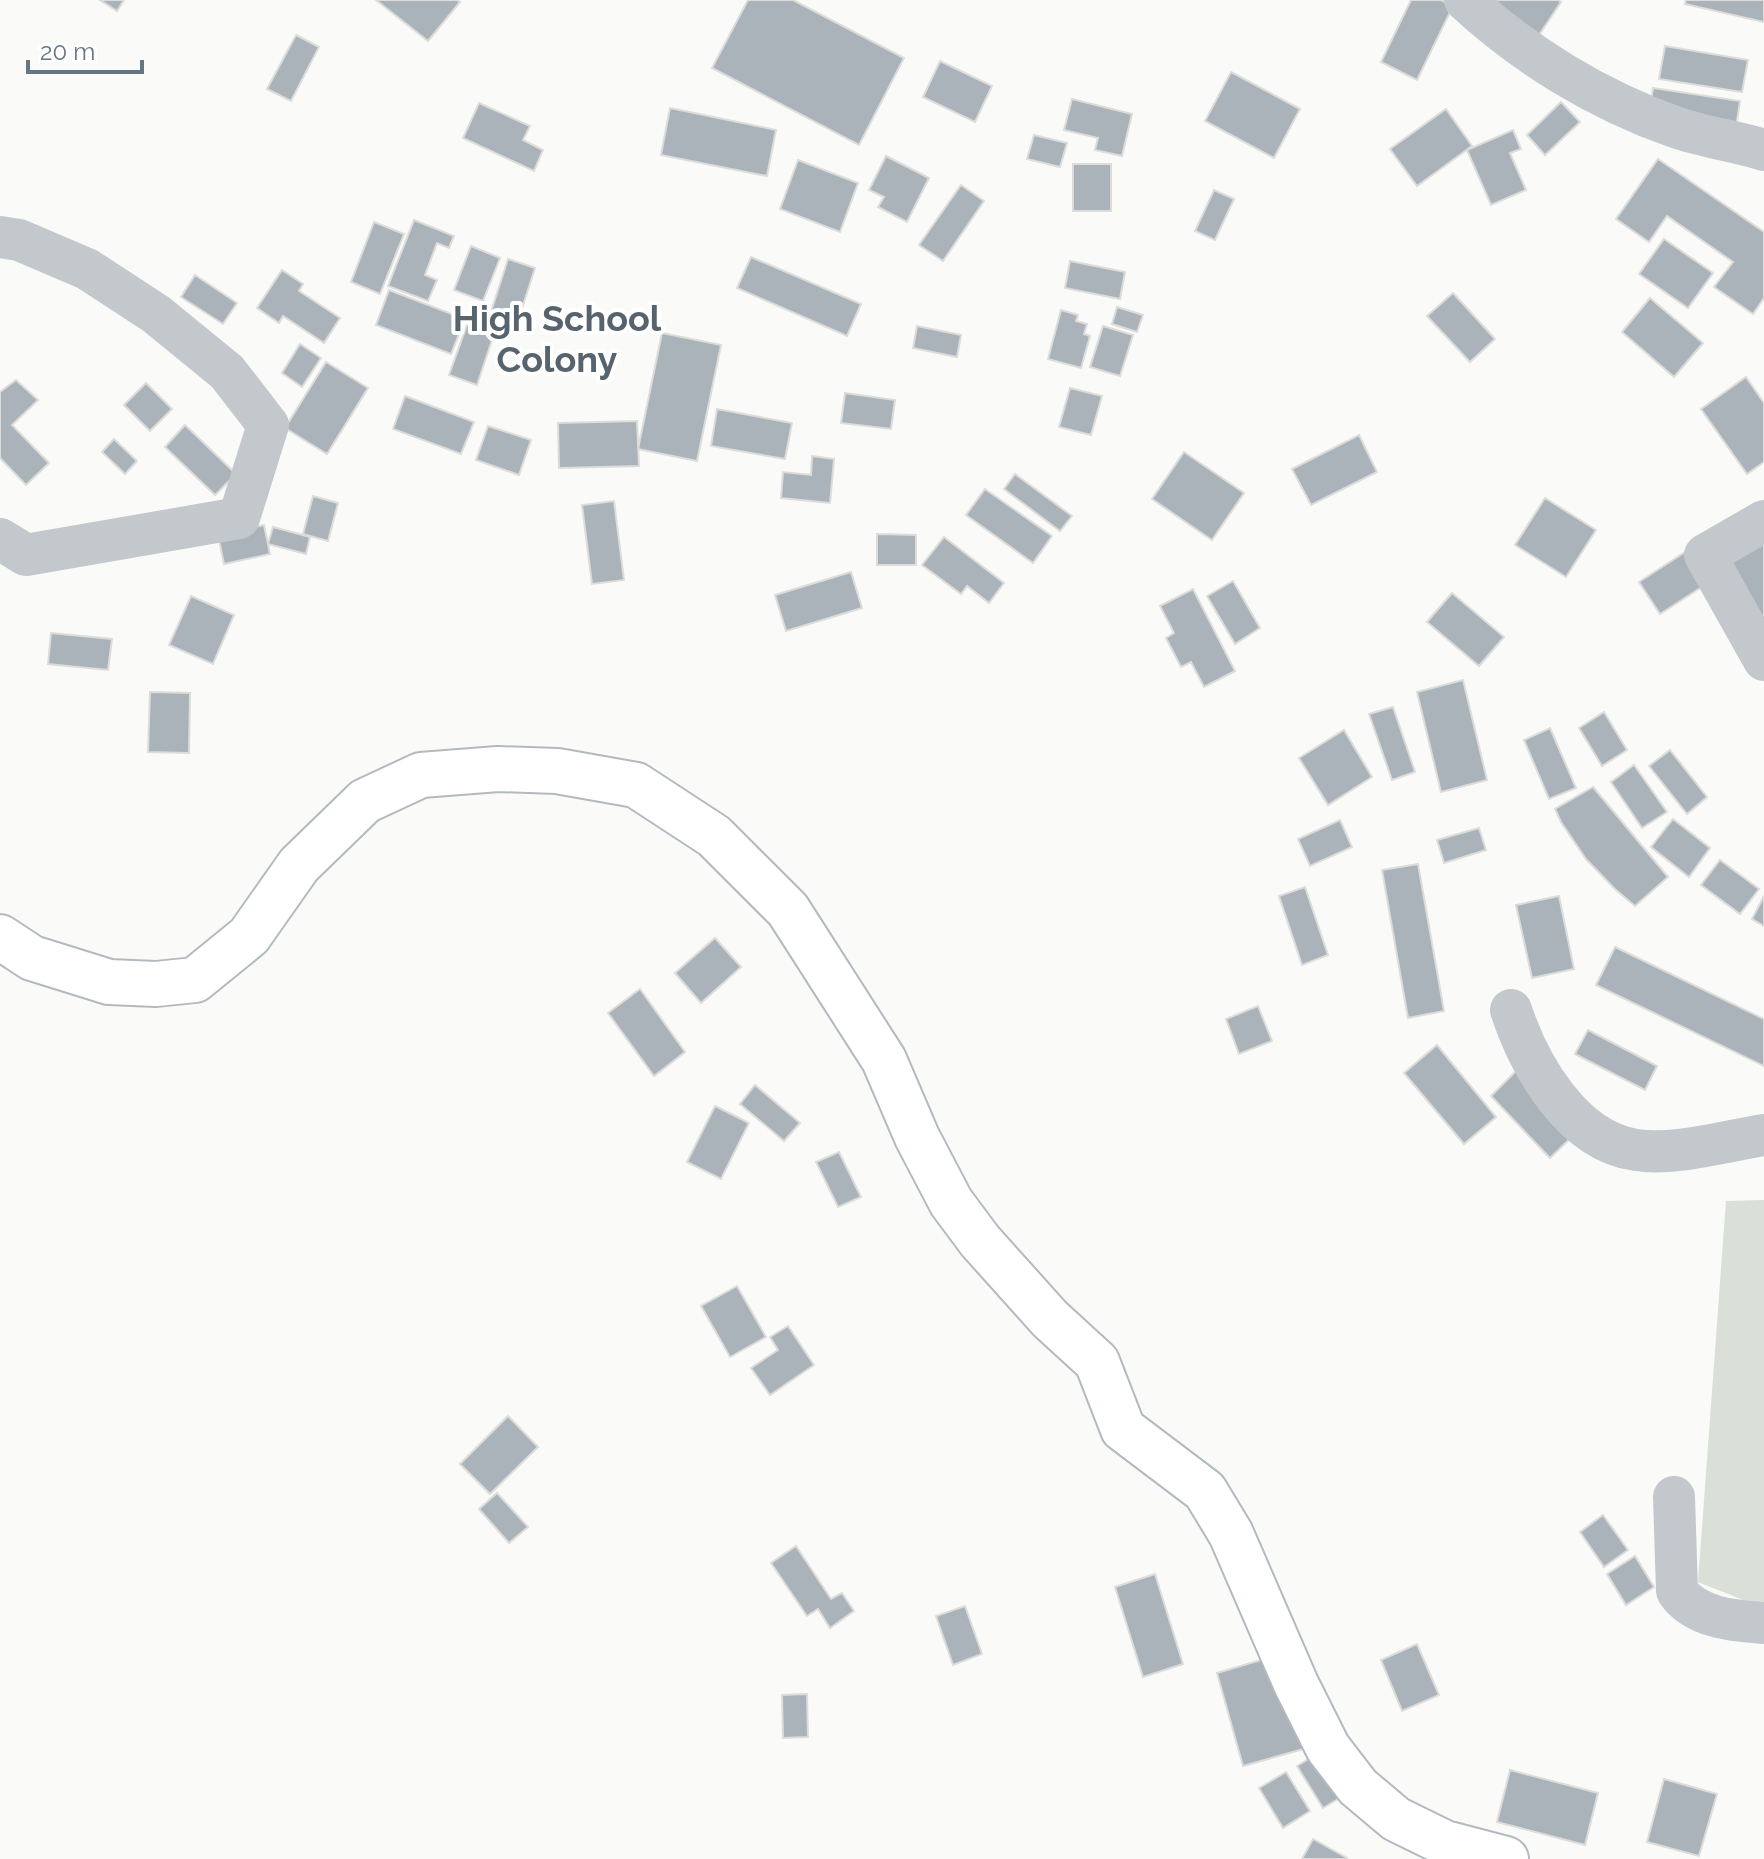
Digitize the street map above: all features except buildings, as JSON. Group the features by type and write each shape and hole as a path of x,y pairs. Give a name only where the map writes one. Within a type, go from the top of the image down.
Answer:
{"street":[{"path":"1465,0 1562,74 1636,112 1677,128 1764,150"},
{"path":"0,237 19,240 87,269 156,314 227,372 268,425 239,518 26,555 0,539"},
{"path":"1764,521 1705,555 1764,660"},
{"path":"0,937 32,958 109,982 156,984 195,980 249,936 299,865 365,801 421,775 498,769 557,771 636,785 714,836 788,910 884,1060 917,1137 951,1202 980,1241 1050,1319 1097,1362 1123,1429 1205,1491 1231,1534 1296,1684 1328,1748 1358,1787 1396,1819 1445,1843 1506,1859"},
{"path":"1511,1010 1539,1074 1567,1111 1600,1137 1635,1150 1668,1150 1764,1135"},
{"path":"1674,1497 1677,1591 1686,1604 1710,1614 1764,1623"}],"shaded area":[{"path":"1764,1200 1764,1604 1753,1604 1698,1582 1726,1201"}],"district":[{"name":"High School Colony","path":"557,338"}]}
